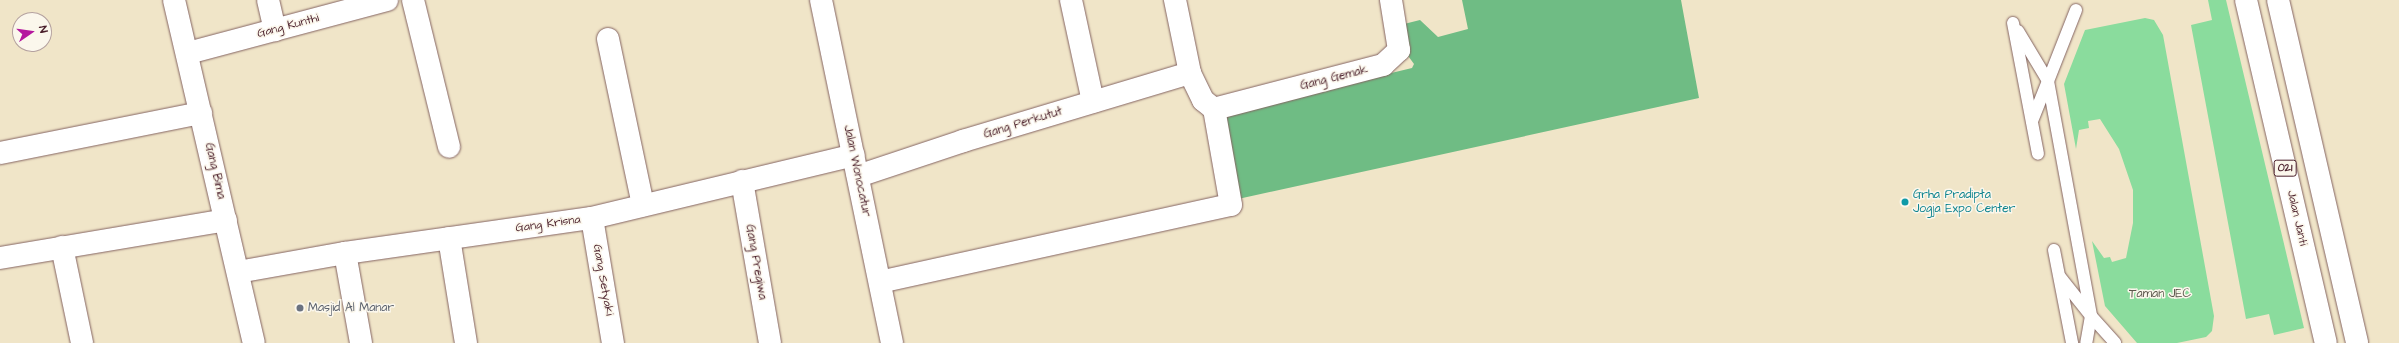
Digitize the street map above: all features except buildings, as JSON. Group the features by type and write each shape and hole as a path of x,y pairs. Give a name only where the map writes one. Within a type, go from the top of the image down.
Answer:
{"street":[{"name":"Gang Bima","path":"174,0 188,53 254,343"},
{"path":"268,0 275,30"},
{"name":"Gang Kunthi","path":"188,53 387,0"},
{"path":"413,0 449,147"},
{"name":"Jalan Wonocatur","path":"821,0 892,343"},
{"path":"1071,0 1093,102"},
{"path":"880,282 1226,208 1233,200 1214,109 1203,100 1190,73 1175,0"},
{"name":"Gang Gemak","path":"1214,109 1383,65 1399,50 1391,0"},
{"name":"Jalan Janti","path":"2246,0 2325,340"},
{"name":"021","path":"2278,0 2356,336"},
{"path":"608,39 642,205"},
{"name":"Gang Perkutut","path":"858,176 1190,73"},
{"path":"0,153 201,113"},
{"name":"Gang Krisna","path":"238,272 345,253 592,218 854,155"},
{"name":"Gang Pregiwa","path":"742,181 770,343"},
{"name":"Gang Setyaki","path":"592,218 614,343"},
{"path":"0,258 226,220"},
{"path":"449,238 466,343"},
{"path":"62,247 82,343"},
{"path":"345,253 361,343"},
{"path":"2325,340 2356,336"}],"lane":[{"path":"2032,120 2076,10"},
{"path":"2038,154 2013,23 2048,81 2091,316 2086,343"},
{"path":"2054,250 2072,343"},
{"path":"2059,276 2115,343"}],"green space":[{"path":"1462,0 1681,0 1699,98 1238,199 1225,113 1412,68 1414,64 1406,53 1404,24 1420,20 1438,37 1468,29"},
{"path":"2208,0 2226,0 2304,328 2274,335 2269,314 2246,319 2191,25 2212,20"},
{"name":"Taman JEC","path":"2145,18 2154,20 2163,35 2214,316 2212,331 2206,337 2177,343 2137,343 2105,306 2092,241 2104,258 2110,257 2112,262 2126,258 2133,223 2133,190 2119,149 2100,119 2088,121 2089,128 2079,130 2076,149 2064,84 2085,30"}],"place":[{"name":"Grha Pradipta Jogja Expo Center","path":"1905,202"},
{"name":"Masjid Al Manar","path":"300,308"}]}
